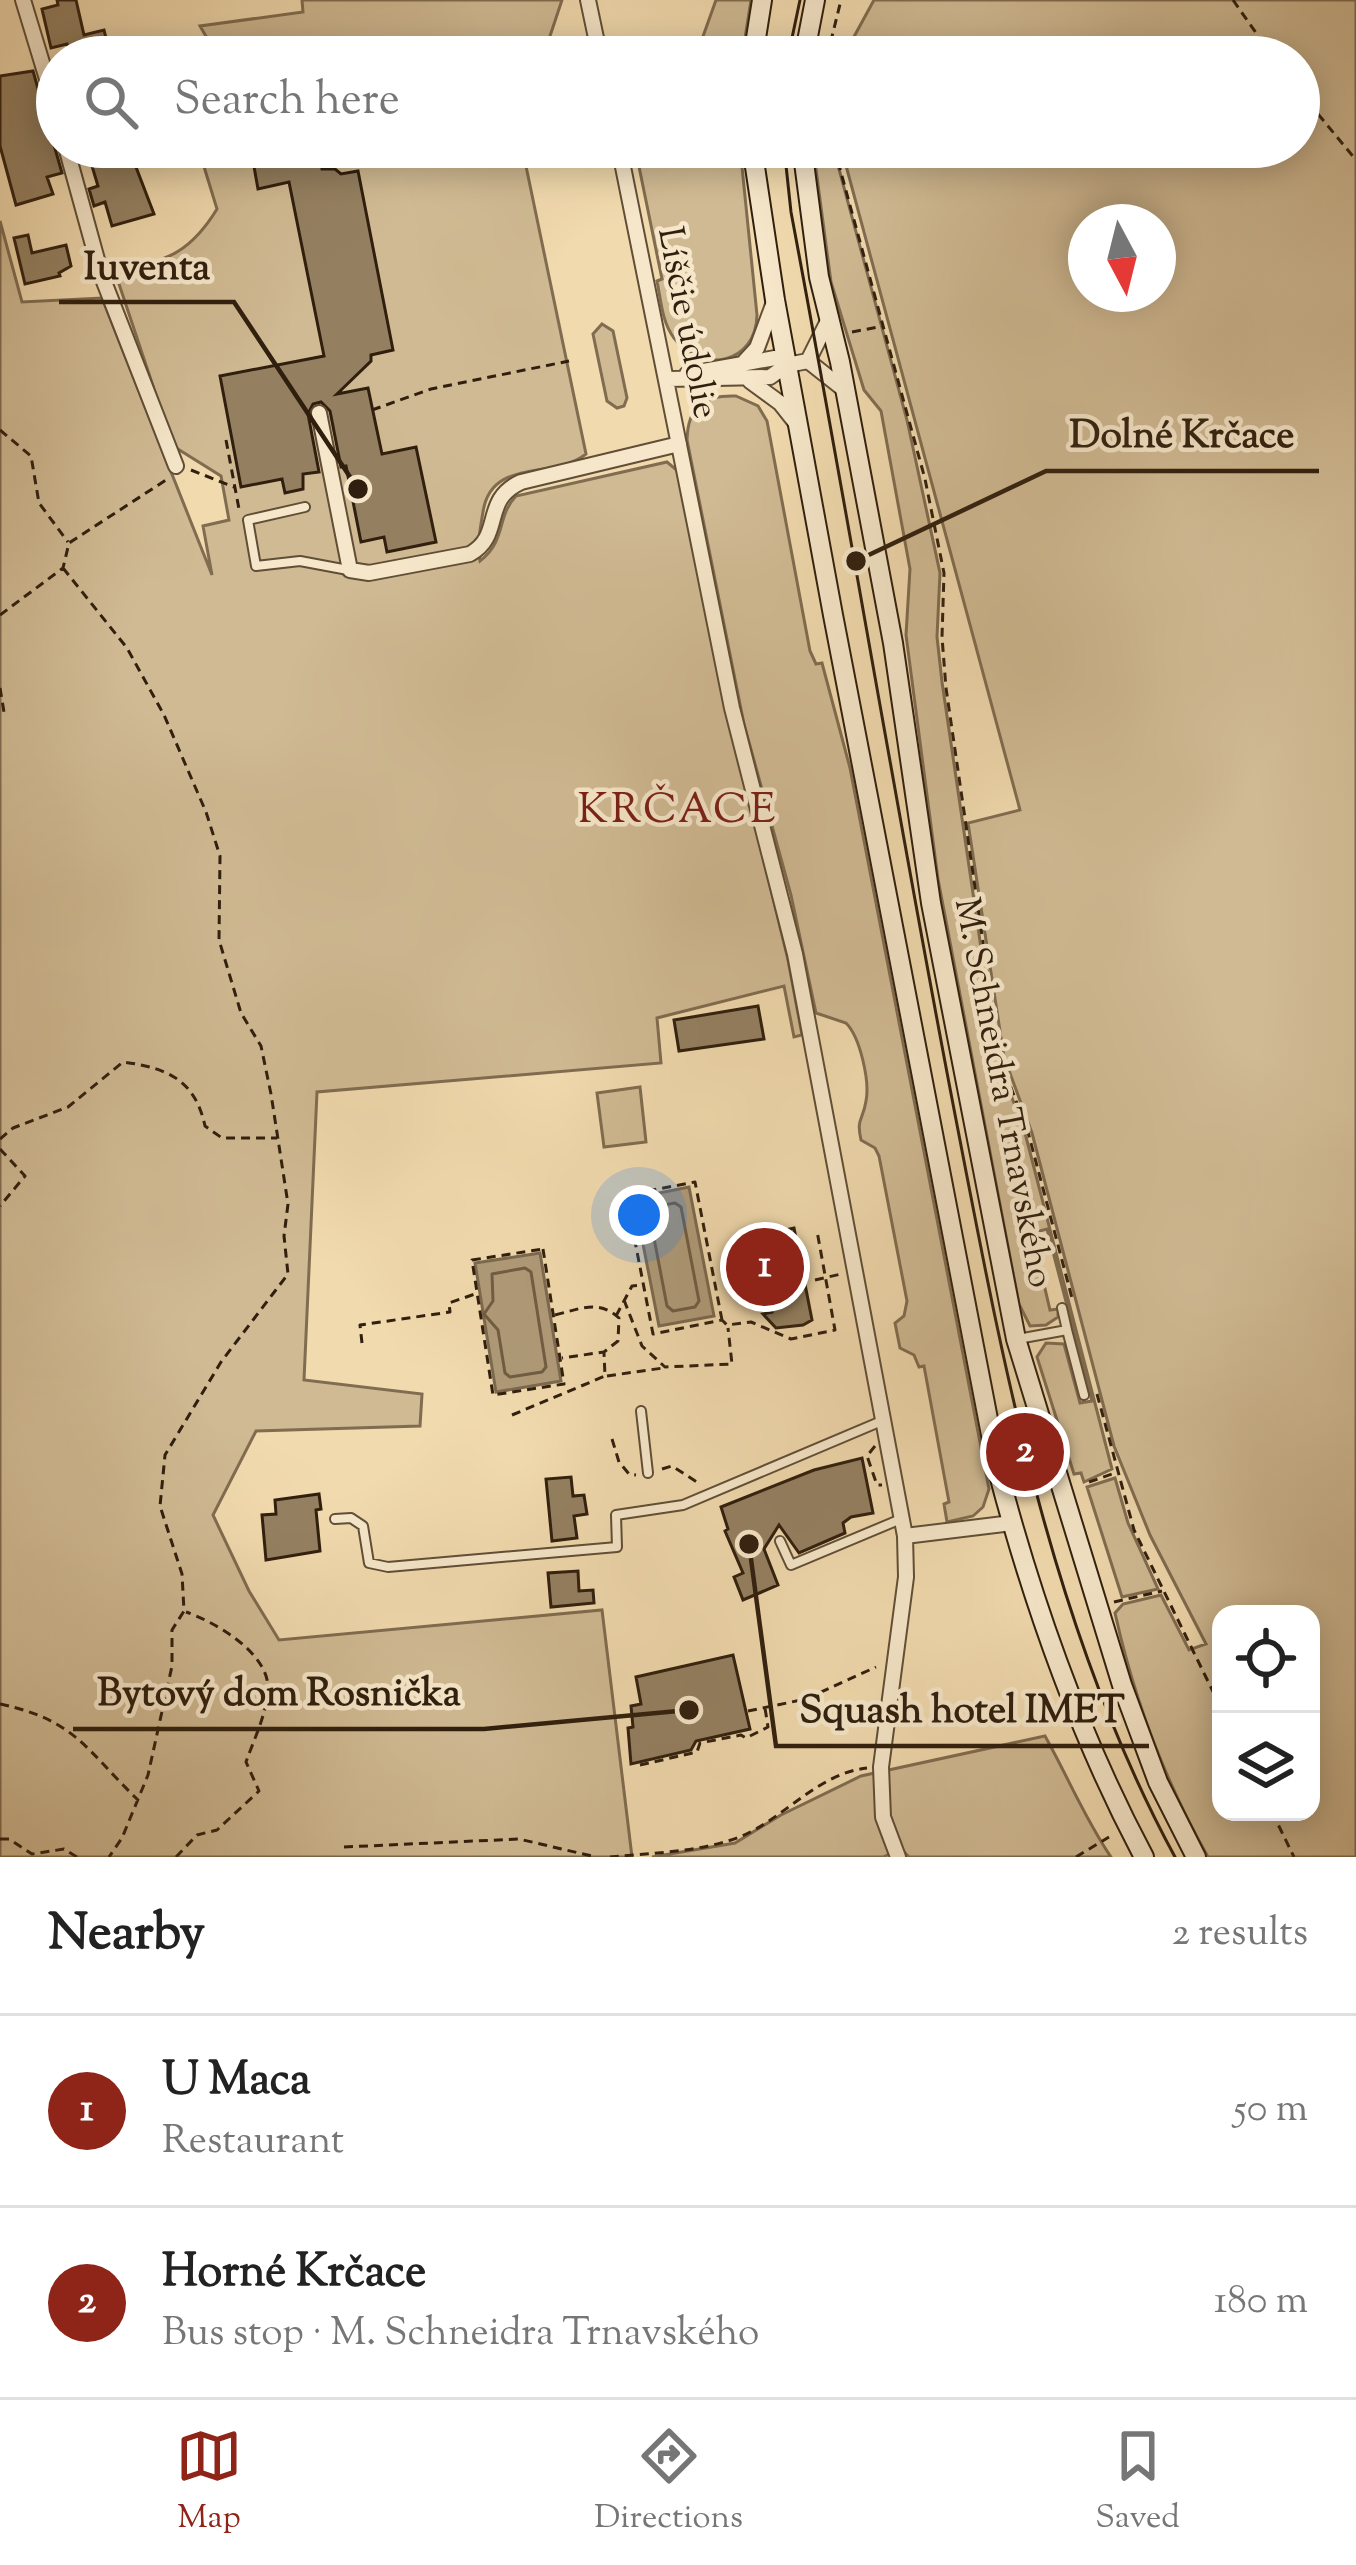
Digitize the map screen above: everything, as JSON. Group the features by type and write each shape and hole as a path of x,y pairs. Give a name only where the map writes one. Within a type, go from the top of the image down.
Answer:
{"main road":[{"path":"756,36 762,0"},
{"path":"808,36 815,0"},
{"path":"755,168 775,300 958,1273 1012,1523 1074,1706 1144,1857"},
{"name":"M. Schneidra Trnavského","path":"804,168 812,238 893,644 931,903 1016,1340 1122,1685 1158,1782 1196,1857"}],"street":[{"path":"23,0 36,43"},
{"path":"588,0 596,36"},
{"path":"72,168 101,274 176,466"},
{"name":"Líščie údolie","path":"624,168 732,708 796,954 905,1536 906,1576 881,1767 883,1817 898,1857"},
{"path":"746,361 757,348 775,300"},
{"path":"808,361 829,319"},
{"path":"668,379 746,361 775,358 787,365"},
{"path":"668,379 770,377 787,365 808,361 846,392"},
{"path":"745,379 780,403 799,428"},
{"path":"319,413 350,570 369,573 470,554 486,541 497,499 506,489 679,444"},
{"path":"905,1536 1012,1523"}],"lane":[{"path":"305,507 248,520 256,566 300,561 350,570"},
{"path":"1062,1308 1084,1396"},
{"path":"1016,1340 1067,1330"},
{"path":"641,1411 648,1473"},
{"path":"334,1519 351,1518 363,1526 369,1563 388,1567 617,1547 616,1515 683,1505 884,1420"},
{"path":"780,1541 791,1565 902,1519"}],"path":[{"path":"832,36 841,0"},
{"path":"1233,0 1258,36"},
{"path":"1320,116 1356,160"},
{"path":"841,168 925,479 944,573 946,688 1000,1059 1028,1132 1075,1311"},
{"path":"850,332 885,326"},
{"path":"372,410 431,389 569,361"},
{"path":"0,430 31,456 39,503 69,544"},
{"path":"226,440 237,506 248,520"},
{"path":"0,615 63,568 69,544 170,477 176,466 234,488"},
{"path":"63,568 127,648 164,715 206,812 220,856 219,940 241,1013 261,1046 288,1204 284,1236 288,1274 221,1361 165,1455 160,1505 182,1574 184,1611 172,1630 172,1666 160,1733 139,1801 109,1857"},
{"path":"0,688 4,712 0,714"},
{"path":"0,1139 13,1127 68,1107 123,1062 155,1066 190,1088 200,1102 206,1126 221,1138 278,1138"},
{"path":"0,1149 26,1176 0,1206"},
{"path":"512,1415 605,1376 732,1364 728,1325 722,1320 694,1182 626,1195 653,1334 722,1320"},
{"path":"728,1325 751,1322 791,1340 836,1330 817,1231"},
{"path":"543,1249 565,1384 493,1396 477,1294 472,1260 543,1249"},
{"path":"814,1280 854,1270"},
{"path":"616,1316 632,1286 644,1285"},
{"path":"362,1343 360,1325 450,1312 448,1303 477,1294"},
{"path":"624,1300 642,1346 665,1367"},
{"path":"554,1316 596,1305 616,1316 621,1332 604,1352 560,1358"},
{"path":"604,1352 605,1376"},
{"path":"1093,1378 1134,1530 1212,1690"},
{"path":"1089,1482 1116,1473"},
{"path":"1112,1602 1162,1591"},
{"path":"176,1857 197,1835 217,1830 260,1791 246,1762 268,1680 250,1651 206,1620 184,1611"},
{"path":"748,1711 806,1699 881,1664"},
{"path":"0,1704 38,1712 80,1738 139,1801"},
{"path":"640,1765 698,1752 700,1743 746,1738 768,1727 765,1708"},
{"path":"610,1857 745,1835 834,1778 881,1767"},
{"path":"1276,1821 1294,1857"},
{"path":"1076,1857 1109,1837"},
{"path":"0,1839 9,1839 32,1854 64,1849 77,1857"},
{"path":"344,1847 519,1839 596,1857"}],"shaded area":[{"path":"302,0 562,0 550,36 206,36 200,26 303,12"},
{"path":"716,0 751,0 745,36 703,36"},
{"path":"874,0 1356,0 1356,1857 1208,1857 1152,1739 1115,1613 1123,1604 1161,1595 1189,1650 1206,1644 1150,1535 1114,1446 1032,1133 1004,1057 968,823 1020,810 847,168 1320,168 1320,36 854,36"},
{"path":"204,168 526,168 586,454 498,483 483,512 480,561 494,545 516,496 667,462 679,472 715,657 802,1035 794,1037 784,986 657,1018 661,1063 317,1092 304,1380 422,1394 420,1426 256,1431 213,1515 249,1591 279,1640 602,1610 632,1857 0,1857 0,221 22,302 102,298 212,575 203,526 229,520 221,476 173,446 117,278 122,270 178,252 217,209"},
{"path":"639,168 742,168 757,315 748,344 726,359 712,360 686,350 664,318 657,281 662,279"},
{"path":"816,168 839,168 907,420 940,573 937,637 942,682 997,1057 1025,1133 1112,1469 1084,1482 1081,1473 1074,1474 1037,1357 1046,1343 1064,1344 1080,1403 1092,1401 1047,1229 1032,1233 1050,1310 1058,1309 1058,1317 1046,1325 1030,1326 1019,1304 938,879 906,635 910,569 881,411 864,390 831,282"},
{"path":"602,324 613,331 627,398 617,408 607,401 593,334"},
{"path":"736,396 758,406 767,421 810,651 816,664 822,663 850,768 989,1489 983,1507 973,1516 947,1522 944,1504 949,1502 924,1366 919,1367 914,1355 900,1348 895,1323 904,1316 907,1301 879,1156 861,1140 867,1092 863,1060 846,1023 816,1013 791,895 744,724 687,440 690,419 700,405"},
{"path":"640,1087 646,1142 604,1147 597,1093"},
{"path":"1115,1478 1128,1523 1158,1589 1122,1597 1087,1487"},
{"path":"1045,1736 1111,1857 909,1857 901,1849 883,1857 652,1857 735,1843 861,1776"}],"water":[{"path":"689,1187 714,1316 659,1326 634,1198"},
{"path":"540,1253 561,1381 496,1392 475,1263"}],"building":[{"path":"57,0 76,0 84,35 104,30 106,36 48,36 42,9 58,5"},
{"path":"33,71 36,168 61,168 62,173 47,177 53,194 16,205 0,146 0,76"},
{"path":"93,168 136,168 154,214 112,226 105,202 94,206 89,189 98,186"},
{"path":"254,168 358,171 393,350 371,355 371,361 337,394 368,388 382,454 416,447 436,542 387,552 384,537 361,542 346,466 341,467 330,411 321,402 313,404 308,414 319,472 303,474 303,489 285,493 282,479 241,487 220,376 324,356 289,182 258,189"},
{"path":"28,235 32,253 66,245 71,266 60,276 25,284 14,238"},
{"path":"758,1006 764,1039 679,1051 674,1020"},
{"path":"794,1228 812,1320 776,1328 763,1314 772,1312 754,1243 759,1242 757,1236"},
{"path":"862,1458 873,1513 851,1517 843,1523 845,1533 799,1553 779,1525 764,1549 778,1585 743,1600 734,1577 743,1573 725,1531 721,1507 814,1470"},
{"path":"571,1477 573,1496 584,1495 587,1514 574,1516 577,1538 552,1541 546,1479"},
{"path":"319,1494 320,1551 266,1560 262,1515 276,1514 275,1500"},
{"path":"578,1571 579,1591 593,1590 594,1603 551,1607 548,1573"},
{"path":"733,1655 750,1729 696,1741 691,1750 631,1764 631,1706 641,1704 636,1677"}],"tram line":[{"path":"792,36 800,0"},
{"path":"786,168 912,881 1012,1393 1063,1585 1094,1678 1175,1857"}],"place":[{"name":"Iuventa","path":"358,489"},
{"name":"Dolné Krčace","path":"856,561"},
{"name":"U Maca","path":"765,1267"},
{"name":"Horné Krčace","path":"1025,1452"},
{"name":"Squash hotel IMET","path":"749,1544"},
{"name":"Bytový dom Rosnička","path":"689,1710"}],"district":[{"name":"KRČACE","path":"678,812"}]}
